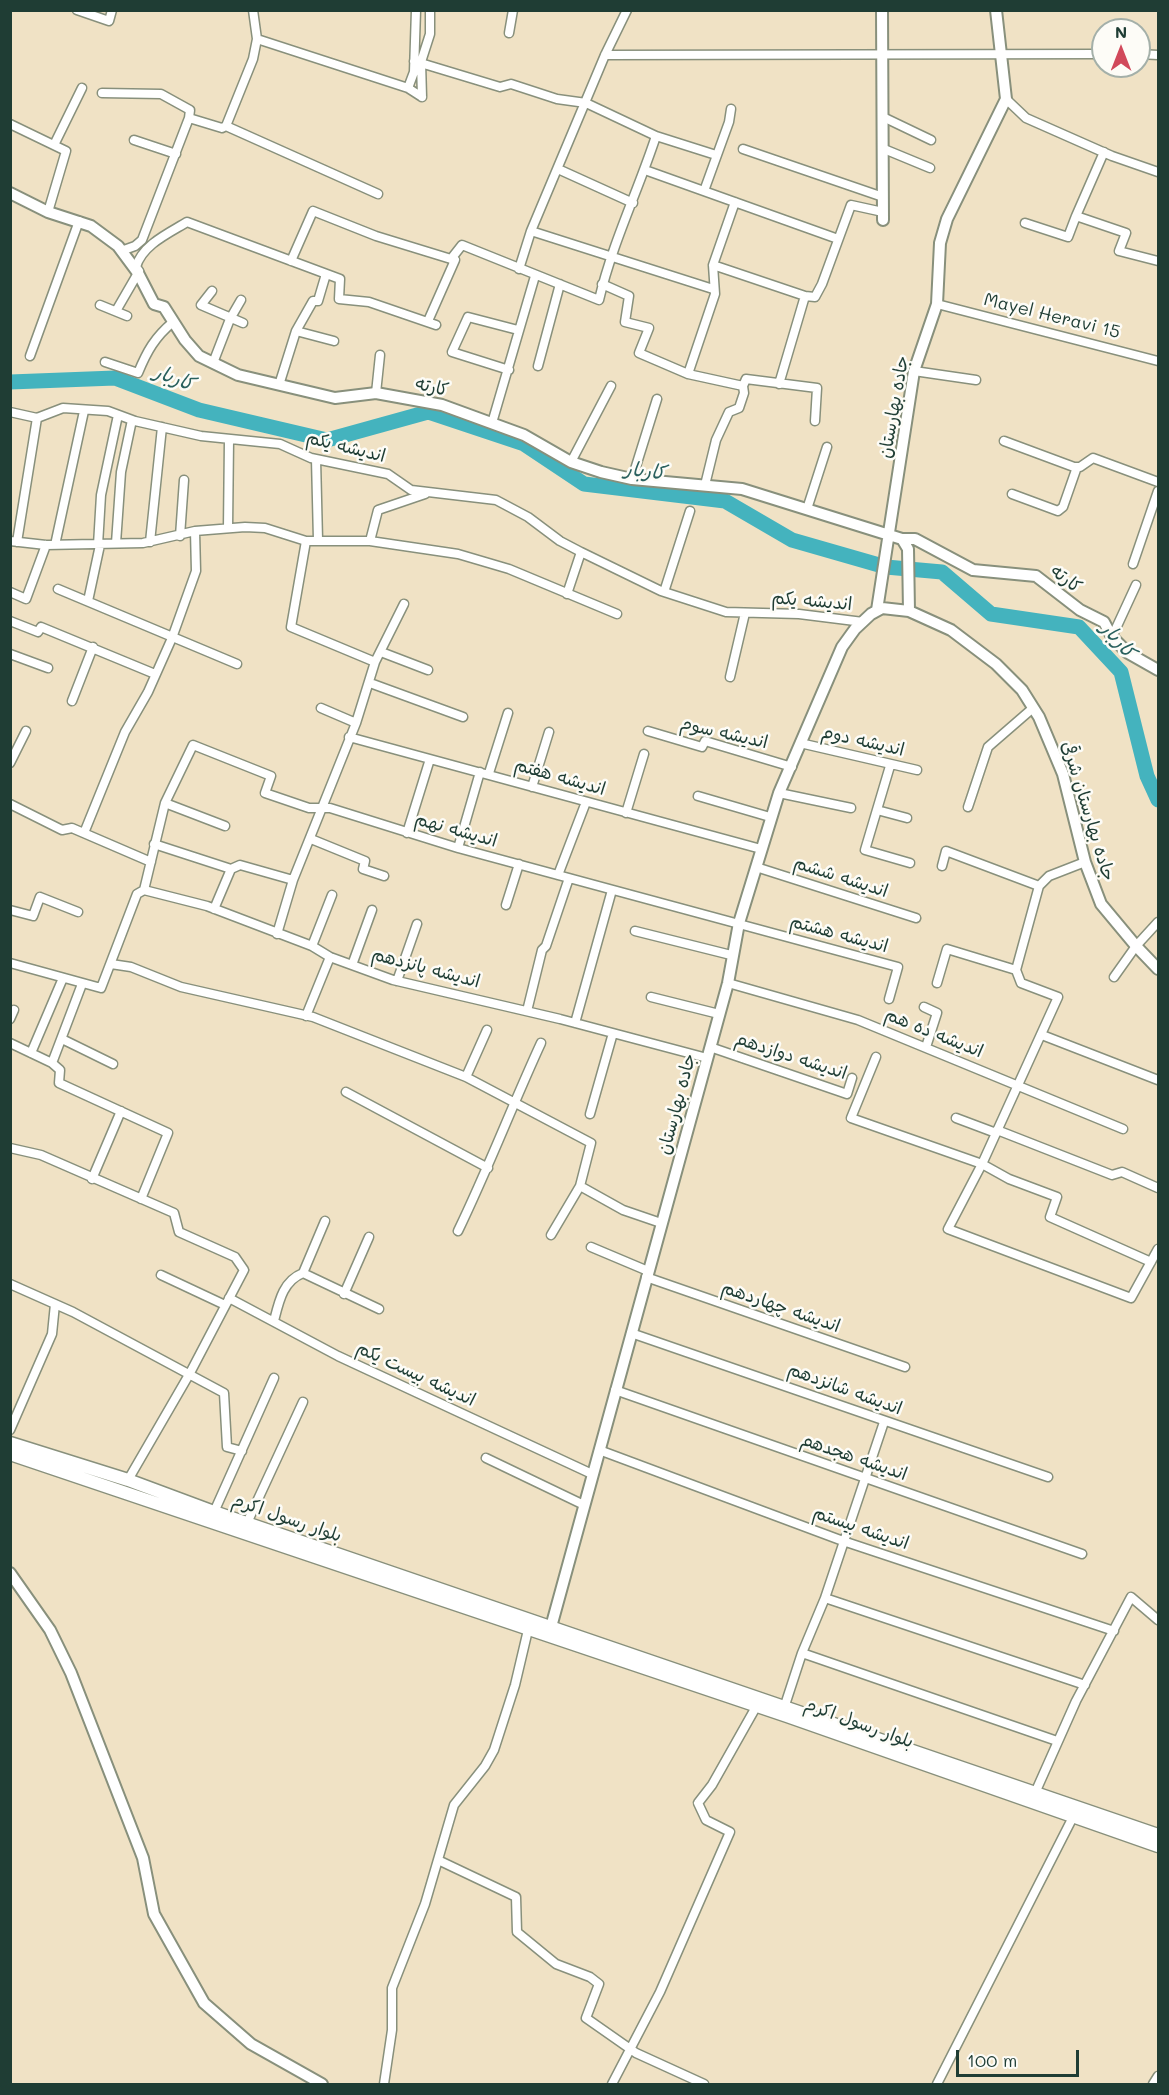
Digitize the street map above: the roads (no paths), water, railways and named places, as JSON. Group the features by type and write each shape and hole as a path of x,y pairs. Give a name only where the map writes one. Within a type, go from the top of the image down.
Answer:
{"main road":[{"name":"بلوار رسول اکرم","path":"10,1443 128,1480 756,1707 1158,1846"},
{"name":"بلوار رسول اکرم","path":"10,1454 528,1630 549,1632 785,1705 1158,1835"}],"street":[{"path":"77,10 108,21 112,10"},
{"path":"226,126 254,58 257,39 253,10"},
{"path":"257,39 408,88 422,97 417,62 416,10"},
{"path":"408,88 430,34 430,10"},
{"path":"509,33 513,10"},
{"path":"519,269 531,231 605,55 627,10"},
{"path":"713,265 805,296 815,297 851,205 883,216 882,10"},
{"path":"996,10 1006,99 1026,118 1104,153 1158,172"},
{"path":"605,55 1091,54"},
{"path":"417,62 500,87 511,84 557,99 586,102 657,136 716,155"},
{"path":"54,145 82,88"},
{"path":"102,93 161,94 190,110 176,154 142,240 135,246 122,251"},
{"name":"جاده بهارستان","path":"549,1632 728,983 731,955 739,923 770,817 842,647 863,622 877,610 914,371 937,304 940,243 946,219 1006,99"},
{"path":"704,191 731,110"},
{"path":"883,117 931,140"},
{"path":"189,118 222,128 226,126 378,194"},
{"path":"10,124 66,151 48,212"},
{"path":"451,259 462,245 599,300 611,256 657,136"},
{"path":"134,140 176,154"},
{"path":"743,148 883,197"},
{"path":"884,148 930,168"},
{"path":"1025,223 1068,237 1104,153"},
{"path":"558,169 633,203"},
{"path":"645,170 838,239"},
{"name":"کارته","path":"10,193 48,212 91,226 122,251 138,273 154,304 164,307 199,356 238,375 335,398 376,393 442,405 524,435 571,462 632,479 742,489 890,536 905,544 915,539 973,570 1036,576 1080,610 1104,622 1112,637 1128,653 1158,670"},
{"path":"688,374 715,294 713,289 716,274 713,265 735,202"},
{"path":"150,297 136,267 138,258 154,243 187,222 291,261 340,279 339,299 369,302 432,323 455,260 376,236 313,211 291,261"},
{"path":"1076,216 1126,233 1119,251 1158,261"},
{"path":"30,356 40,321 55,291 79,221"},
{"path":"531,231 713,289"},
{"path":"116,311 138,273"},
{"path":"279,385 296,331 313,301 318,301 326,274"},
{"path":"492,423 535,276"},
{"path":"538,366 560,284"},
{"path":"602,284 629,296 626,322 649,328 639,353 688,374 743,386"},
{"path":"212,291 201,305 243,323"},
{"path":"779,384 805,296"},
{"path":"213,363 230,319 241,300"},
{"name":"Mayel Heravi 15","path":"937,304 1158,361"},
{"path":"100,306 127,316"},
{"path":"509,370 452,352 468,316 518,330"},
{"path":"105,362 138,373 152,343 173,322"},
{"path":"296,331 334,341"},
{"path":"376,393 380,355"},
{"path":"914,371 976,380"},
{"path":"705,485 716,440 729,412 739,408 746,379 817,388 816,421"},
{"path":"571,462 611,386"},
{"path":"632,479 657,399"},
{"name":"اندیشه یکم","path":"37,418 63,408 108,411 132,420 229,440 280,444 316,459 388,474 411,490 425,494 496,500 528,517 560,541 581,552 664,592 726,612 799,614 863,622"},
{"path":"10,592 26,599 50,545 84,411"},
{"path":"10,412 37,418 14,541 50,545 99,545 150,542 195,531 266,528 306,541 370,541 458,554 509,569 617,615"},
{"path":"88,601 99,545 101,495 118,415"},
{"path":"116,543 121,472 132,420"},
{"path":"150,542 162,427"},
{"path":"228,528 229,440"},
{"path":"1004,441 1077,467"},
{"path":"807,509 827,447"},
{"path":"1012,494 1058,511 1063,507 1077,467 1093,458 1158,482"},
{"path":"316,459 318,540"},
{"path":"180,536 184,480"},
{"path":"1133,564 1158,491"},
{"path":"370,541 378,510 425,494"},
{"path":"664,592 690,511"},
{"path":"84,833 125,732 172,638 196,571 195,531"},
{"path":"306,541 291,627 375,662"},
{"path":"877,610 903,610 909,580 905,544"},
{"path":"567,594 581,552"},
{"path":"1112,637 1136,585"},
{"path":"58,589 237,664"},
{"path":"277,934 293,880 356,723 375,662 404,604"},
{"name":"جاده بهارستان شرقی","path":"903,610 951,630 970,643 1022,690 1033,708 1063,774 1085,862 1101,904 1158,969"},
{"path":"730,676 745,613"},
{"path":"10,621 38,632 40,627 155,674"},
{"path":"72,701 93,647"},
{"path":"381,651 428,670"},
{"path":"10,654 48,668"},
{"path":"370,683 463,717"},
{"path":"321,708 356,723"},
{"path":"968,807 988,747 1033,708"},
{"path":"458,848 508,713"},
{"path":"10,763 26,731"},
{"name":"اندیشه سوم","path":"648,731 702,747 705,741 792,767"},
{"path":"532,787 549,732"},
{"name":"اندیشه هفتم","path":"349,737 761,849"},
{"name":"اندیشه دوم","path":"800,743 890,766 917,770"},
{"name":"اندیشه نهم","path":"165,803 193,745 271,776 265,793 309,808 323,807 458,848 739,923"},
{"path":"626,813 644,754"},
{"path":"408,833 430,759"},
{"path":"890,766 865,850 910,863"},
{"path":"779,793 851,808"},
{"path":"698,796 770,817"},
{"path":"558,875 586,802"},
{"path":"10,963 101,988 137,894 144,890 165,803 225,826"},
{"path":"10,804 62,830 72,828 151,862"},
{"path":"877,810 907,818"},
{"path":"311,839 365,861 363,869 384,876"},
{"path":"154,844 231,869 240,865 293,880"},
{"path":"942,866 946,851 1039,886"},
{"path":"1085,862 1049,876 1039,886 1016,970 1021,983 1058,997 982,1164 948,1229 1131,1298 1158,1249"},
{"path":"506,905 519,864"},
{"name":"اندیشه ششم","path":"756,867 916,918"},
{"path":"214,909 231,869"},
{"path":"527,1011 543,950 568,878"},
{"name":"اندیشه پانزدهم","path":"144,890 214,909 312,946 330,957 397,981 613,1033 709,1052"},
{"path":"575,1023 612,890"},
{"path":"312,946 332,895"},
{"path":"10,910 33,916 40,897 78,912"},
{"path":"352,965 372,910"},
{"path":"1114,977 1136,946 1158,922"},
{"name":"اندیشه هشتم","path":"739,923 898,967 889,999"},
{"path":"397,981 417,924"},
{"path":"635,931 731,955"},
{"path":"937,983 947,949 1016,970"},
{"path":"306,1016 330,957"},
{"path":"111,964 131,967 191,989 306,1016 466,1077 591,1143 580,1186 551,1236"},
{"path":"31,1053 63,978"},
{"name":"اندیشه ده هم","path":"728,983 858,1020 1123,1129"},
{"path":"52,1063 82,984"},
{"path":"651,997 719,1014"},
{"path":"924,1008 937,1013 926,1047"},
{"path":"466,1077 487,1030"},
{"path":"590,1113 613,1033"},
{"path":"1042,1035 1158,1080"},
{"path":"62,1038 113,1064"},
{"path":"10,1042 52,1063 60,1070 59,1083 168,1133 141,1199"},
{"path":"458,1231 488,1168 514,1102 541,1043"},
{"name":"اندیشه دوازدهم","path":"709,1052 847,1094 852,1078"},
{"path":"876,1057 851,1118 982,1164 1009,1179 1057,1197 1050,1217 1151,1262"},
{"path":"346,1092 488,1168"},
{"path":"92,1179 121,1111"},
{"path":"956,1118 1112,1175 1122,1172 1158,1188"},
{"path":"10,1148 41,1155 174,1213 179,1232 235,1257 244,1269 190,1372 128,1480"},
{"path":"580,1186 623,1210 661,1223"},
{"path":"274,1321 282,1293 293,1277 303,1273 325,1221"},
{"path":"345,1294 369,1237"},
{"name":"اندیشه چهاردهم","path":"591,1247 647,1274 905,1367"},
{"path":"303,1273 379,1309"},
{"name":"اندیشه بیست یکم","path":"161,1275 274,1321 338,1356 592,1474"},
{"path":"10,1284 190,1372 224,1393 227,1448 242,1450"},
{"path":"10,1430 51,1334 55,1304"},
{"name":"اندیشه شانزدهم","path":"631,1333 877,1416 884,1422 1048,1477"},
{"path":"214,1512 274,1378"},
{"name":"اندیشه هجدهم","path":"615,1390 1082,1554"},
{"path":"247,1523 303,1402"},
{"path":"785,1705 802,1653 825,1598 884,1422"},
{"name":"اندیشه بیستم","path":"599,1450 843,1541 1114,1631"},
{"path":"486,1458 584,1505"},
{"path":"10,1573 50,1630 71,1673 143,1858 154,1914 204,2003 250,2044 322,2085"},
{"path":"1035,1793 1084,1685 1131,1597 1158,1620"},
{"path":"825,1598 1084,1685"},
{"path":"384,2085 392,2030 392,1988 425,1904 454,1805 485,1766 494,1750 515,1685 528,1630"},
{"path":"802,1653 1058,1742"},
{"path":"612,2085 660,1992 730,1832 706,1820 698,1803 712,1785 756,1707"},
{"path":"937,2085 1073,1817"},
{"path":"438,1860 516,1898 517,1932 556,1964 590,1977 600,1984 586,2018 630,2049 704,2085"},
{"path":"1153,2085 1158,2076"}],"waterway":[{"name":"کاربار","path":"10,382 115,378 199,410 327,440 428,412 524,444 584,484 725,501 792,540 886,567 942,572 991,614 1079,627 1121,672 1147,776 1158,800"}]}
